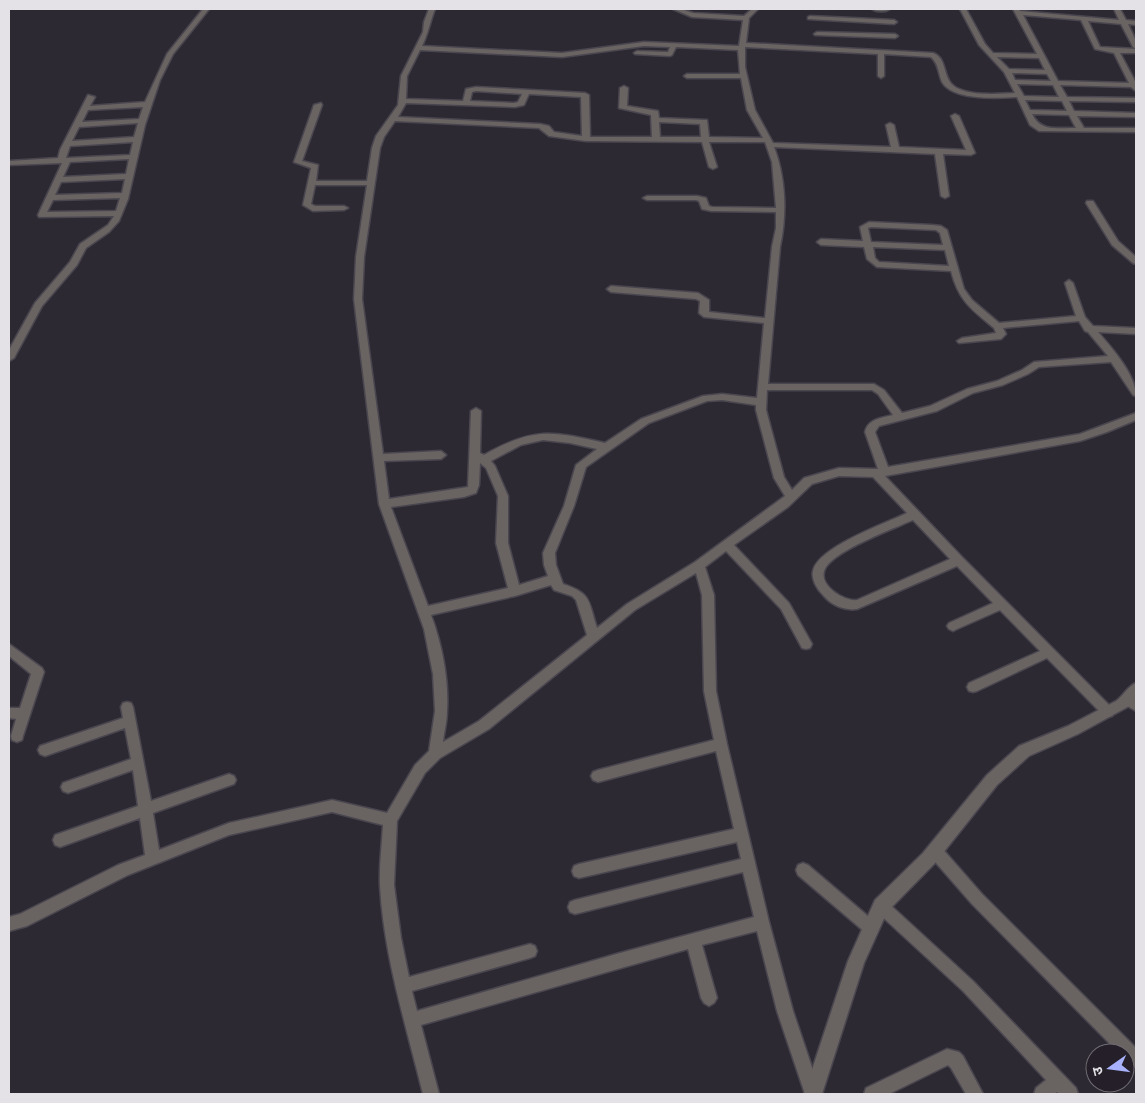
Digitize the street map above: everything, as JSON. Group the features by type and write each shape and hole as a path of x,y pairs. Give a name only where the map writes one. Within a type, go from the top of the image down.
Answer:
{"street":[{"path":"9,358 29,319 74,263 76,255 83,245 91,237 115,223 125,195 136,139 156,80 167,60 206,9"},
{"path":"432,9 426,22 426,32 404,76 402,105 380,136 370,183 360,256 358,298 384,504 430,629 439,674 441,711 435,754"},
{"path":"676,9 692,15 746,18"},
{"path":"755,9 746,18 743,46 743,76 753,116 776,162 780,203 780,228 768,321 761,402 779,478 791,496"},
{"path":"840,9 845,51"},
{"path":"875,9 887,9"},
{"path":"963,9 979,41 1007,70 1034,125 1038,128 1136,130"},
{"path":"1117,9 1136,47"},
{"path":"1017,11 1136,23"},
{"path":"1017,11 1081,130"},
{"path":"810,18 894,22"},
{"path":"1083,18 1097,48 1103,50 1136,51"},
{"path":"818,34 895,36"},
{"path":"419,48 562,55 594,52 637,44 743,46 927,54 939,59 947,84 961,92 988,96 1136,100"},
{"path":"637,53 670,54 674,45"},
{"path":"1116,51 1135,87"},
{"path":"881,53 882,76"},
{"path":"992,55 1041,56"},
{"path":"1007,70 1050,72"},
{"path":"687,76 743,76"},
{"path":"1014,82 1135,87"},
{"path":"624,88 623,108 654,111 656,140"},
{"path":"466,103 469,91 472,89 585,95 586,139"},
{"path":"392,119 498,114 519,104 527,91"},
{"path":"91,97 67,144 65,160 43,216 118,212"},
{"path":"403,100 466,103 546,128 552,134 586,139 705,140 895,148 966,154 972,151 955,116"},
{"path":"86,108 148,104"},
{"path":"318,105 298,162 315,167 308,207 313,209 344,208"},
{"path":"1028,112 1136,115"},
{"path":"77,125 142,120"},
{"path":"656,120 704,122 705,140 713,167"},
{"path":"890,125 895,148"},
{"path":"67,144 136,139"},
{"path":"939,152 945,196"},
{"path":"9,163 132,157"},
{"path":"58,180 128,176"},
{"path":"312,183 370,183"},
{"path":"50,198 125,195"},
{"path":"647,198 697,198 703,200 705,207 710,209 779,210"},
{"path":"1090,203 1115,243 1136,261"},
{"path":"954,269 882,265 871,259 864,227 866,225 932,227 944,232 964,296 998,327 1001,334 998,337 962,341"},
{"path":"821,242 948,248"},
{"path":"1069,283 1081,318 1114,359 1136,393"},
{"path":"611,289 698,296 705,300 705,314 768,321"},
{"path":"998,327 1081,318"},
{"path":"1088,329 1136,331"},
{"path":"1108,712 915,514 880,472 870,432 871,427 876,423 933,409 970,391 1000,383 1025,372 1037,364 1114,359"},
{"path":"763,387 874,387 881,392 899,417"},
{"path":"594,638 581,598 576,593 560,589 550,565 550,553 569,506 579,468 584,462 605,447 645,421 706,398 722,397 761,402"},
{"path":"384,504 469,492 474,488 479,457 476,411"},
{"path":"431,1094 413,1020 402,986 392,933 387,884 390,820 420,769 435,754 484,725 631,607 699,565 784,504 808,481 839,472 880,472 1080,437 1103,430 1136,416"},
{"path":"479,457 514,443 542,435 558,436 605,447"},
{"path":"378,458 441,455"},
{"path":"479,457 490,466 503,496 502,543 516,591"},
{"path":"915,514 835,552 821,565 818,575 823,588 841,604 861,603 958,560"},
{"path":"727,545 785,606 806,644"},
{"path":"699,565 708,595 710,691 721,744 748,864 785,1010 813,1094"},
{"path":"424,612 516,591 555,579"},
{"path":"952,626 1001,604"},
{"path":"9,649 38,672 17,736"},
{"path":"973,687 1049,652"},
{"path":"813,1094 856,961 881,906 935,851 992,780 1024,751 1074,730 1133,699"},
{"path":"127,707 138,762 153,858"},
{"path":"9,713 24,714"},
{"path":"45,750 130,721"},
{"path":"598,776 721,744"},
{"path":"68,787 138,762"},
{"path":"60,840 229,780"},
{"path":"9,924 22,921 122,870 229,829 332,806 390,820"},
{"path":"579,870 741,834"},
{"path":"935,851 977,899 1136,1059"},
{"path":"576,907 748,864"},
{"path":"803,870 871,928"},
{"path":"881,906 968,986 1070,1094"},
{"path":"413,1020 620,960 762,922"},
{"path":"692,941 709,998"},
{"path":"402,986 530,951"},
{"path":"872,1094 947,1057 953,1058 957,1062 975,1094"},
{"path":"1042,1094 1057,1081"}]}
